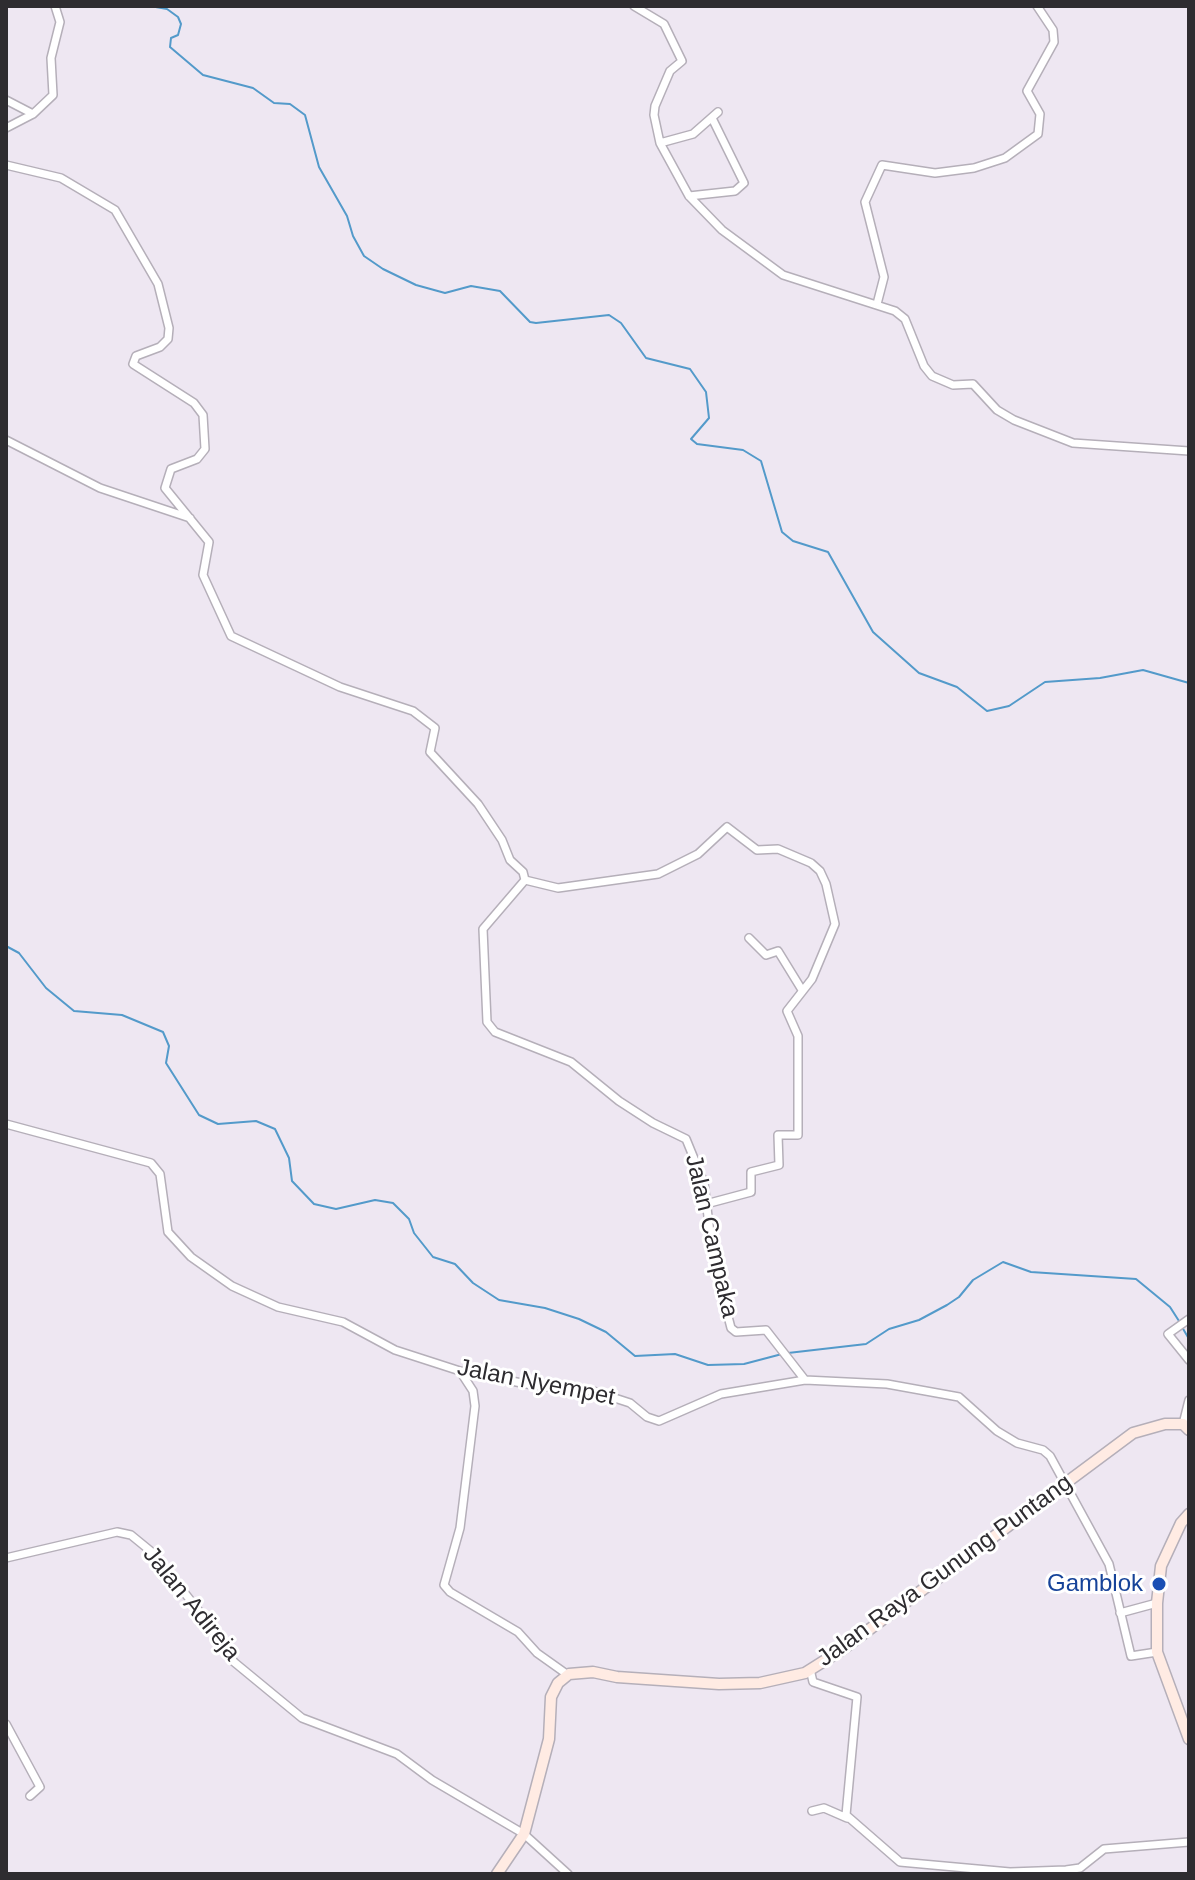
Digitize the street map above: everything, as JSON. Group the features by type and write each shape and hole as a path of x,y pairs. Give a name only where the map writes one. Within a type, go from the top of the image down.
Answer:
{"street":[{"path":"6,128 33,114 53,95 51,58 60,22 55,6"},
{"path":"634,6 664,24 682,61 670,71 654,115 660,143 673,172 689,196 722,230 766,266 803,282 877,304 905,319 924,366 932,376 953,385 978,386 997,410 1014,420 1073,443 1189,451"},
{"path":"877,304 884,277 865,202 882,165 935,173 974,168 1005,158 1038,134 1040,114 1027,91 1054,42 1053,30 1037,6"},
{"path":"6,100 33,114"},
{"path":"660,143 693,134 715,115 744,183 735,191 689,196"},
{"path":"6,165 61,178 115,210 158,284 169,328 168,339 160,347 136,356 133,364 201,410 205,449 197,459 171,469 165,480 166,493 209,542 203,575 220,618 231,636 264,654 426,718 435,728 430,752 478,804 525,880 558,888 658,874 698,854 724,827 731,827 757,850 778,849 811,863 826,884 835,924 812,979 787,1011 798,1036 798,1135 778,1135 779,1165 751,1172 751,1192 706,1204"},
{"path":"6,440 23,445 86,481 192,519"},
{"name":"Jalan Campaka","path":"525,880 483,929 481,948 487,1022 495,1032 571,1062 630,1109 682,1135 690,1144 700,1170 713,1258 731,1328 736,1332 766,1330 805,1380"},
{"path":"749,938 766,955 777,950 802,990"},
{"name":"Jalan Nyempet","path":"6,1124 155,1166 162,1182 168,1232 191,1257 232,1286 278,1307 343,1322 395,1350 460,1371 537,1386 593,1391 630,1403 647,1417 659,1421 721,1394 805,1380 900,1386 959,1397 997,1431 1017,1443 1043,1450 1066,1484 1109,1564 1132,1657 1157,1652"},
{"path":"1182,1322 1168,1331 1168,1337 1189,1360"},
{"path":"460,1371 473,1391 475,1406 460,1528 444,1585 518,1632 541,1656 568,1675 558,1683 551,1697 549,1739 524,1834 497,1874"},
{"path":"1186,1427 1189,1400"},
{"name":"Jalan Raya Gunung Puntang","path":"568,1675 593,1672 632,1678 760,1683 783,1680 810,1669 843,1649 1133,1433 1153,1425 1186,1427"},
{"path":"1189,1514 1181,1523 1161,1566 1157,1603 1157,1652 1189,1739"},
{"name":"Jalan Adireja","path":"6,1558 117,1532 131,1535 153,1553 210,1625 234,1662 302,1718 343,1737 397,1754 432,1780 524,1834"},
{"path":"1120,1613 1157,1603"},
{"path":"810,1669 813,1682 854,1694 858,1700 847,1818"},
{"path":"6,1724 40,1787 30,1796"},
{"path":"812,1811 824,1808 847,1818 900,1862 934,1868 1021,1872 1073,1870 1087,1863 1099,1850 1189,1842"},
{"path":"524,1834 568,1874"}],"waterway":[{"path":"150,6 167,9 178,17 181,24 178,35 171,38 170,47 203,75 253,88 274,103 290,104 305,115 319,167 347,216 353,236 364,256 383,269 416,285 445,293 471,286 500,291 530,322 609,315 621,323 646,358 690,369 706,392 709,418 691,439 697,444 743,450 761,461 782,532 793,541 828,552 873,632 919,673 957,687 987,711 1009,706 1045,682 1100,678 1143,670 1189,683"},
{"path":"6,946 19,953 46,988 74,1011 122,1015 163,1032 169,1046 166,1063 199,1115 218,1124 256,1121 275,1129 289,1158 292,1181 314,1204 336,1209 375,1200 393,1203 409,1219 414,1233 433,1257 455,1264 473,1283 499,1300 545,1308 579,1319 606,1332 635,1356 675,1354 708,1365 744,1364 782,1354"},
{"path":"788,1353 866,1344 889,1329 919,1320 947,1305 959,1297 973,1280 1003,1262 1031,1272 1136,1279 1170,1307 1179,1321"},
{"path":"1182,1327 1189,1339"}],"place":[{"name":"Gamblok","path":"1159,1584"}]}
